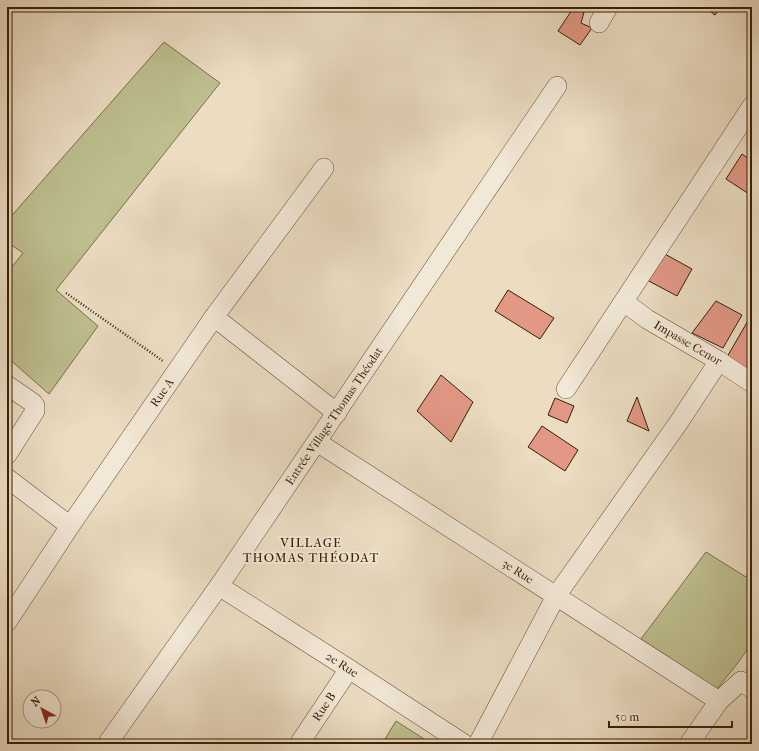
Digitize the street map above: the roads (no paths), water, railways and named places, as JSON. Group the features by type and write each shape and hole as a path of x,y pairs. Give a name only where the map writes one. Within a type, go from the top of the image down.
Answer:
{"street":[{"name":"Entrée Village Thomas Théodat","path":"107,744 220,586 557,86"},
{"path":"566,389 752,106"},
{"name":"Rue A","path":"7,622 70,526 214,317 324,168"},
{"name":"Impasse Cenor","path":"624,302 647,319 719,361 752,383"},
{"path":"214,317 337,413"},
{"path":"478,744 556,596 680,422 719,361"},
{"path":"7,385 33,403 35,406 35,411 7,455"},
{"name":"3e Rue","path":"317,442 719,701"},
{"path":"7,478 70,526"},
{"name":"2e Rue","path":"220,586 464,744"},
{"name":"Rue B","path":"299,744 349,669"},
{"path":"689,744 719,701 741,681 752,689"}],"district":[{"name":"VILLAGE THOMAS THÉODAT","path":"311,550"}]}
